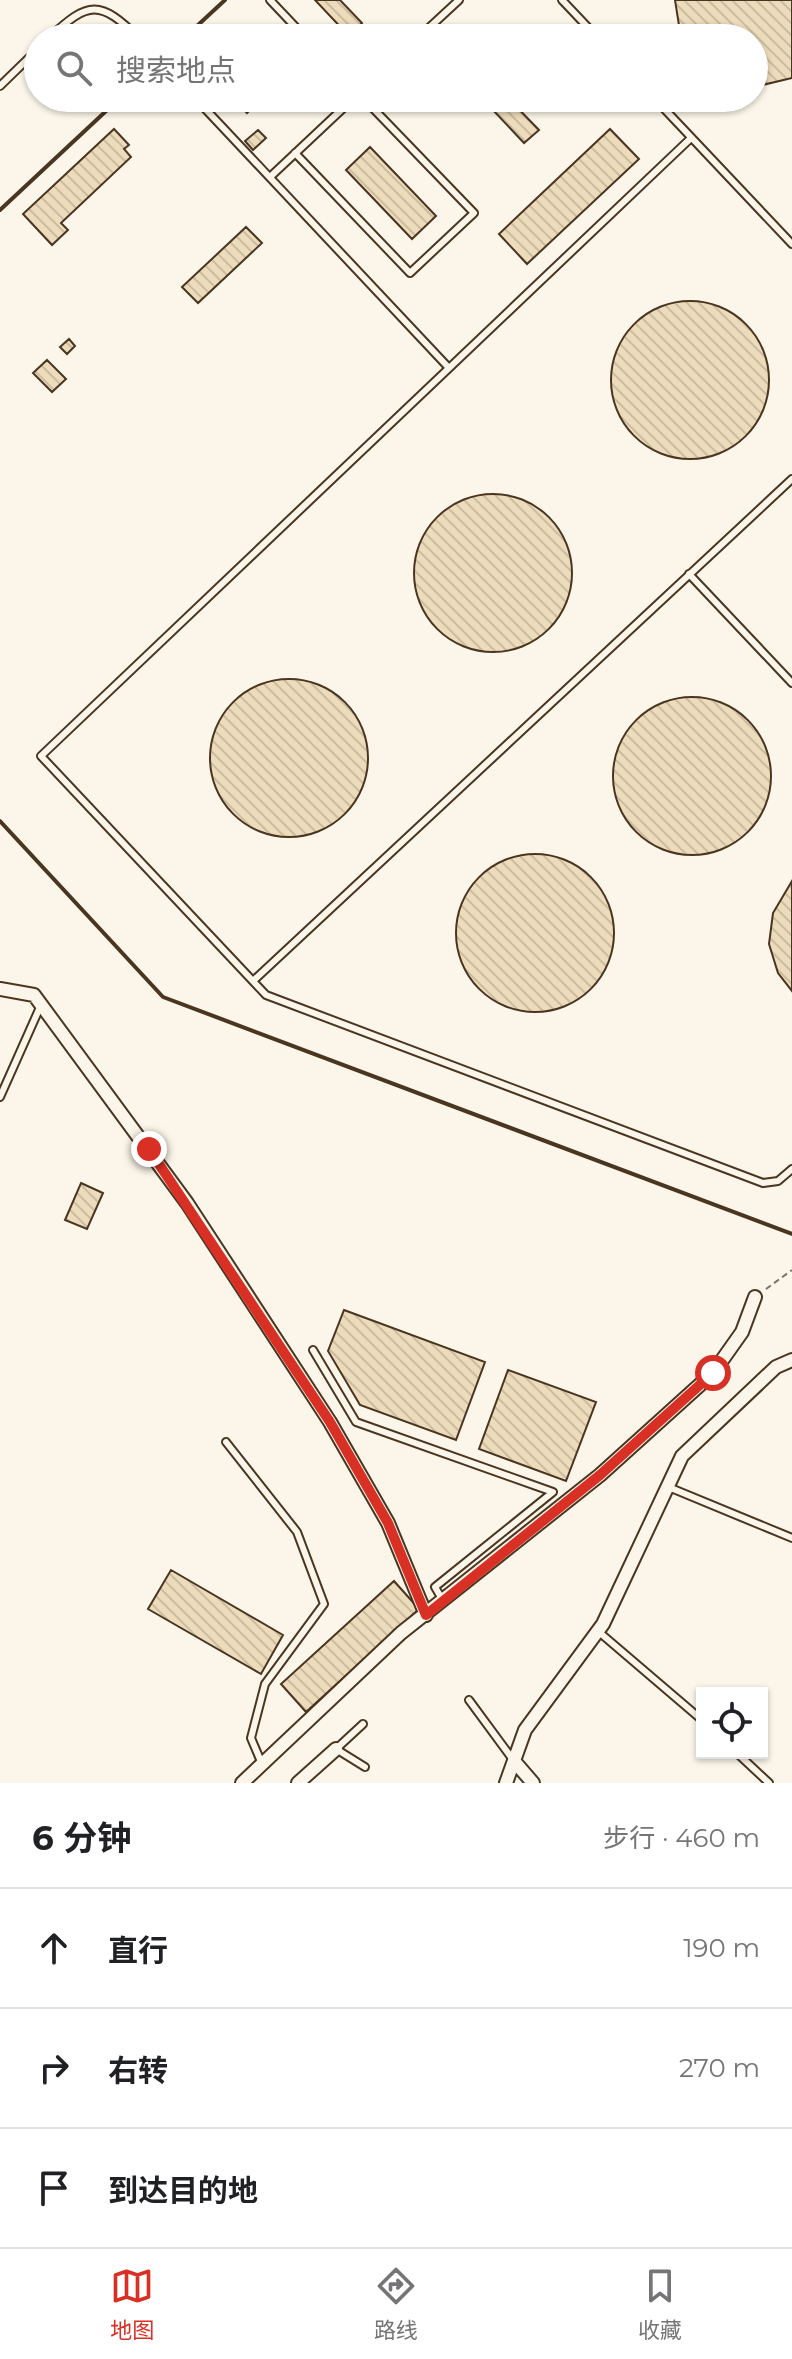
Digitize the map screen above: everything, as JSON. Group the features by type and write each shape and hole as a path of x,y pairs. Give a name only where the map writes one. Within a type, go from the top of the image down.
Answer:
{"street":[{"path":"0,989 34,995 187,1203 330,1422 388,1523 426,1615"},
{"path":"242,1783 401,1633 444,1602 600,1475 713,1373 742,1332 755,1297"},
{"path":"506,1783 525,1730 599,1632 682,1456 776,1367 792,1360"},
{"path":"298,1783 336,1749"},
{"path":"514,1761 533,1783"}],"lane":[{"path":"270,0 293,24"},
{"path":"433,24 459,0"},
{"path":"562,0 585,24"},
{"path":"64,24 92,8 116,14 126,24"},
{"path":"0,86 24,63"},
{"path":"208,112 449,368"},
{"path":"270,177 339,112"},
{"path":"295,153 410,273 474,213 377,112"},
{"path":"667,112 792,244"},
{"path":"691,138 41,756 266,995 763,1183 778,1181 792,1169"},
{"path":"253,981 792,479"},
{"path":"689,574 792,683"},
{"path":"0,1097 41,1005"},
{"path":"313,1350 356,1422 553,1492 435,1587 444,1602"},
{"path":"226,1442 297,1532 324,1604 265,1684 251,1738 262,1764"},
{"path":"666,1486 792,1538"},
{"path":"599,1632 696,1715"},
{"path":"469,1700 514,1761"},
{"path":"363,1724 336,1749 365,1767"},
{"path":"743,1759 769,1783"}],"path":[{"path":"755,1297 792,1270"}],"building":[{"path":"315,0 340,0 362,23 338,24"},
{"path":"675,0 792,0 792,78 768,84 768,24 679,24"},
{"path":"495,112 522,112 539,130 524,143"},
{"path":"114,129 129,145 124,149 131,157 61,223 68,230 52,245 23,214"},
{"path":"610,129 639,159 527,264 499,234"},
{"path":"258,130 266,138 253,150 245,141"},
{"path":"370,147 436,216 412,239 346,170"},
{"path":"246,227 262,243 198,303 182,287"},
{"path":"690,301 720,307 746,324 763,350 769,380 763,410 746,436 720,453 690,459 660,453 634,436 617,410 611,380 617,350 634,324 660,307"},
{"path":"69,339 75,346 67,354 60,347"},
{"path":"47,360 66,379 52,392 33,373"},
{"path":"493,494 523,500 549,517 566,543 572,573 566,603 549,629 523,646 493,652 463,646 437,629 420,603 414,573 420,543 437,517 463,500"},
{"path":"289,679 319,685 345,702 362,728 368,758 362,788 345,814 319,831 289,837 259,831 233,814 216,788 210,758 216,728 233,702 259,685"},
{"path":"692,697 722,703 748,720 765,746 771,776 765,806 748,832 722,849 692,855 662,849 636,832 619,806 613,776 619,746 636,720 662,703"},
{"path":"535,854 565,860 591,877 608,903 614,933 608,963 591,989 565,1006 535,1012 505,1006 479,989 462,963 456,933 462,903 479,877 505,860"},
{"path":"792,881 792,991 778,973 769,944 773,913"},
{"path":"81,1183 103,1193 87,1229 65,1220"},
{"path":"344,1310 485,1362 456,1440 360,1405 328,1351"},
{"path":"508,1370 596,1402 566,1481 479,1449"},
{"path":"171,1570 283,1635 261,1674 148,1609"},
{"path":"394,1581 419,1609 306,1712 281,1684"}],"wall":[{"path":"199,24 225,0"},
{"path":"0,210 105,112"},
{"path":"0,821 163,997 792,1234"}],"route":[{"path":"149,1149 330,1422 388,1523 426,1615 600,1475 713,1373"}]}
